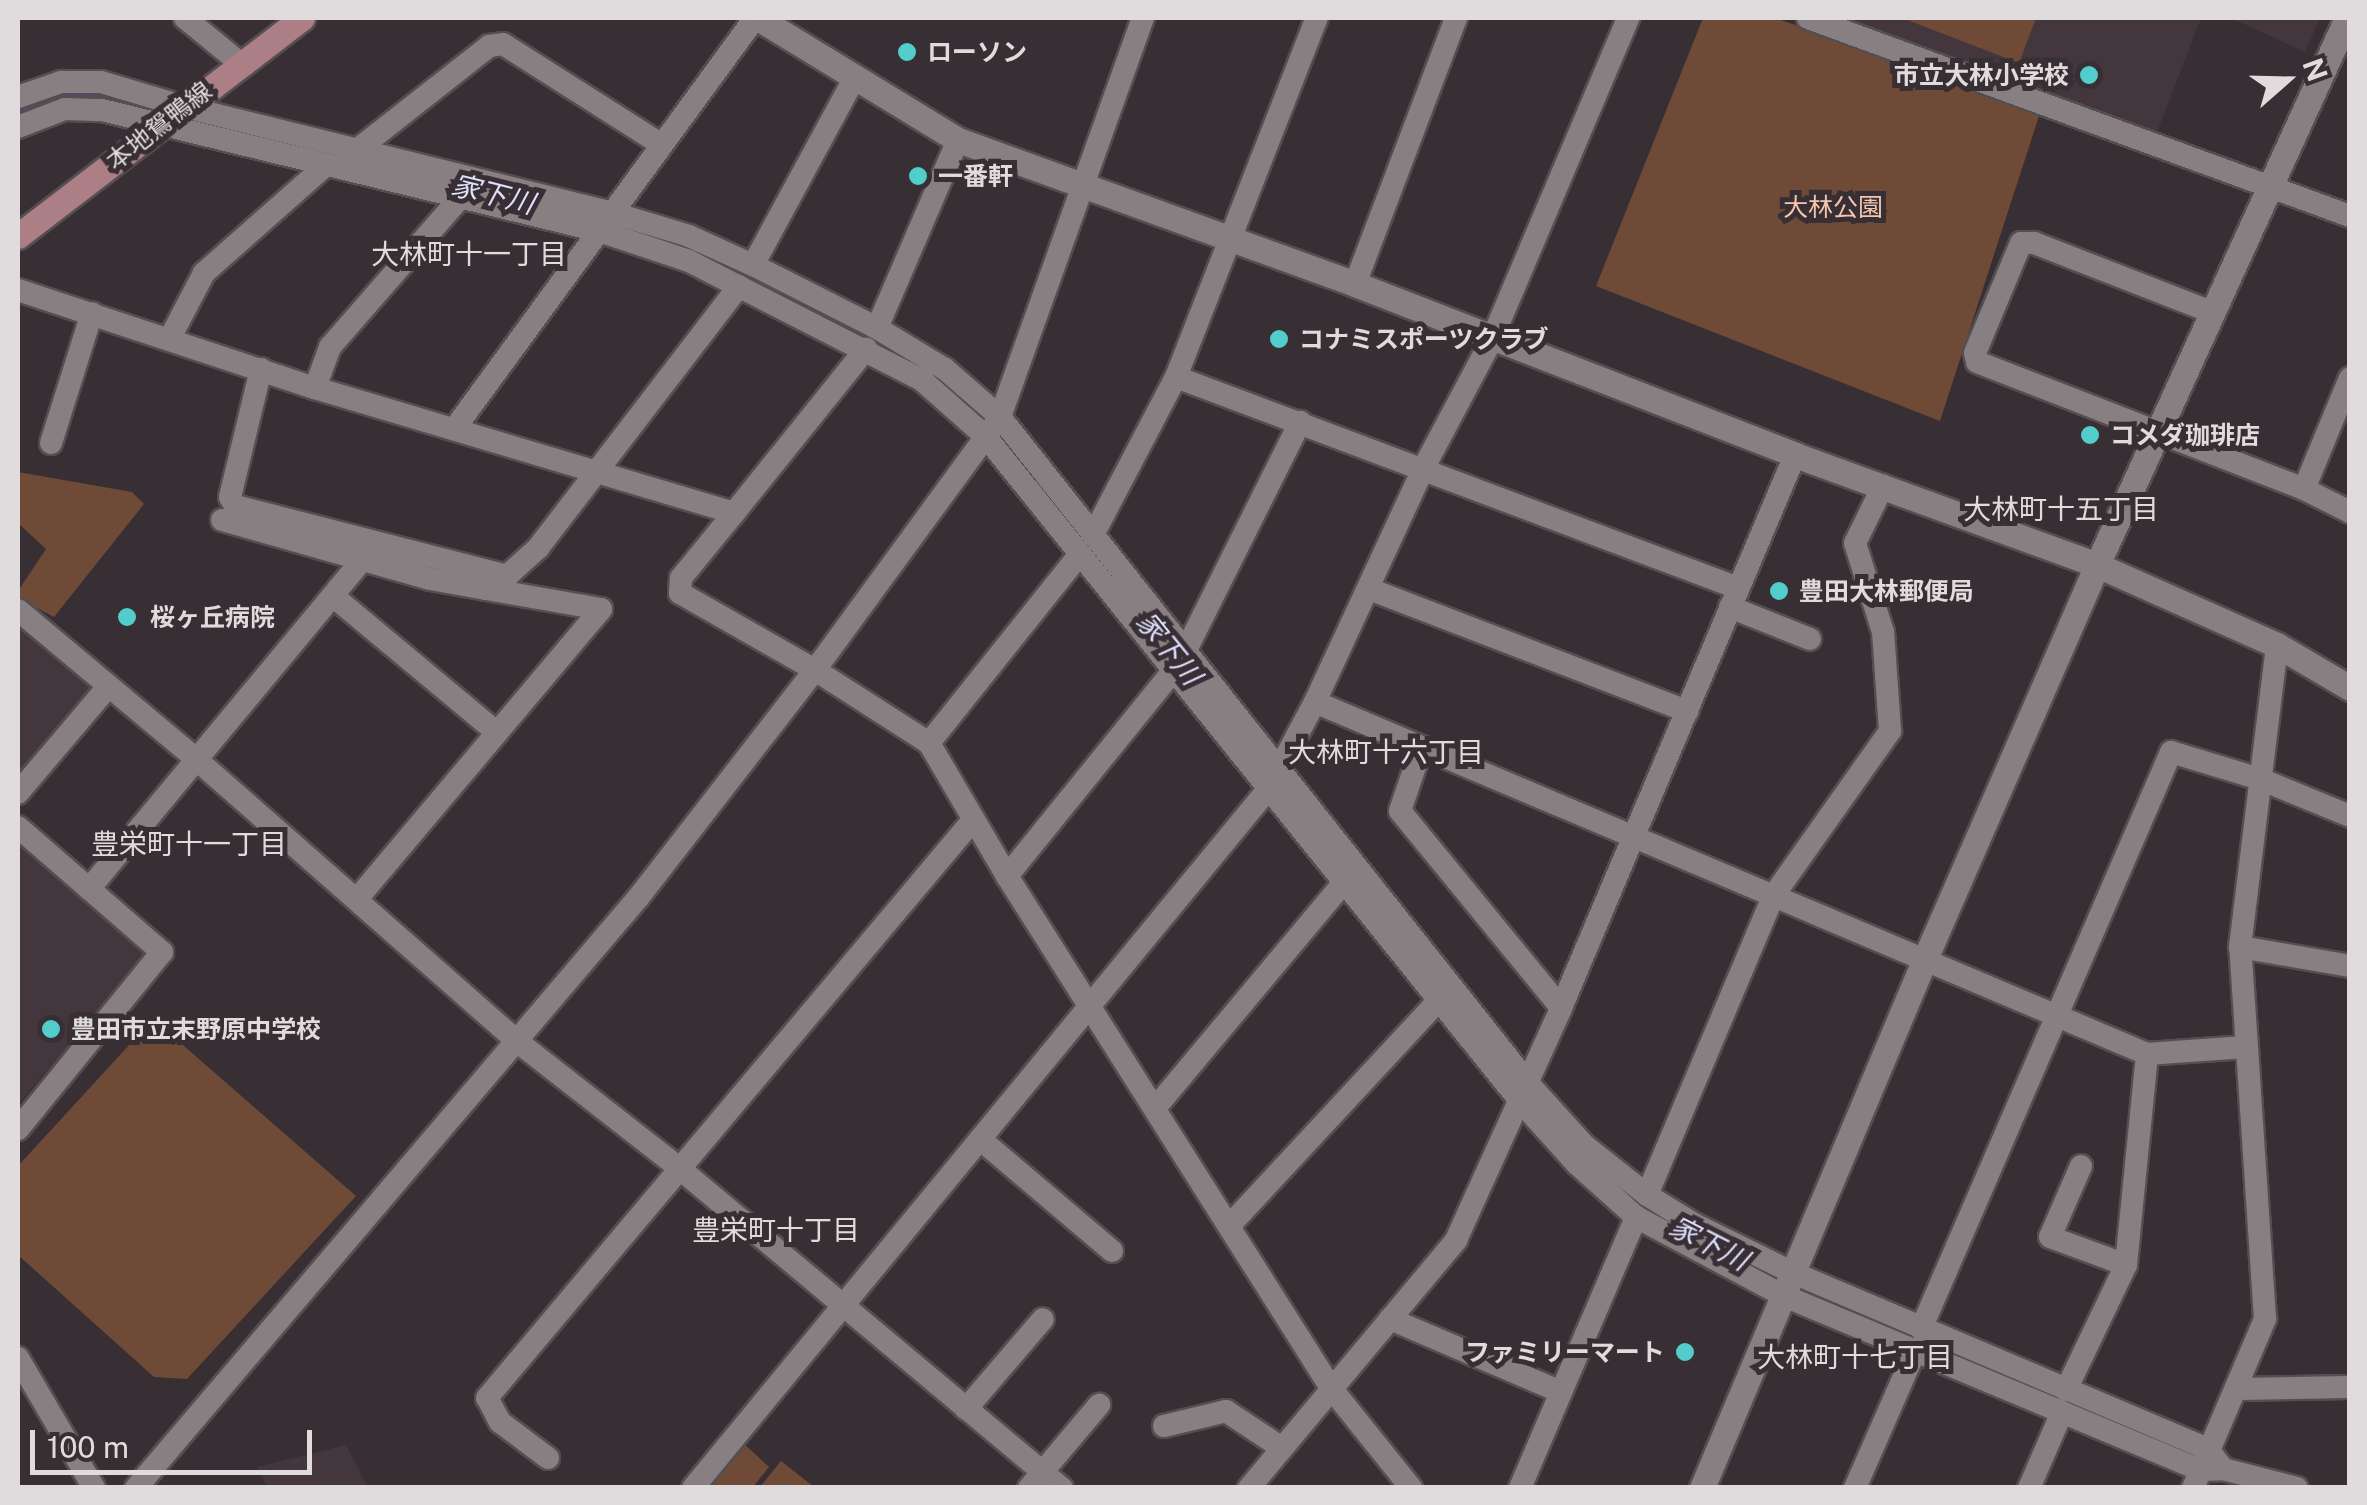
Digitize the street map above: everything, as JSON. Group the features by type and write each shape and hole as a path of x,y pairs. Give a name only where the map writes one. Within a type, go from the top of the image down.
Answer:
{"main road":[{"name":"本地鴛鴨線","path":"18,236 302,18"}],"street":[{"path":"185,18 240,64"},
{"path":"455,428 757,18 958,140 1228,242 1355,284 1795,454 2098,565 2277,645 2350,688"},
{"path":"136,1488 638,898 815,670 1000,417 1141,21 1117,18"},
{"path":"929,743 1087,544 1176,377 1317,18"},
{"path":"1355,284 1456,18"},
{"path":"693,1488 1275,777 1370,589 1423,469 1492,339 1628,18"},
{"path":"1808,18 2350,216"},
{"path":"1702,1488 1924,960 2098,565 2347,18"},
{"path":"357,150 489,46 503,44 662,145"},
{"path":"753,266 854,79"},
{"path":"18,98 61,82 101,82 606,222 739,286 944,369 1000,417 1174,670 1275,777 1577,1164 1642,1206 1786,1283 2064,1402 2206,1469 2297,1488"},
{"path":"18,128 65,109 102,110 460,198 689,236 753,266 872,339 986,436 1187,648 1344,882 1439,1000 1524,1092"},
{"path":"958,140 872,339 681,578 680,593 815,670 929,743 1006,876 1156,1106 1331,1388 1411,1488"},
{"path":"170,338 204,274 325,166"},
{"path":"316,388 330,347 460,198"},
{"path":"2214,313 2034,243 2021,243 2014,251 1976,353 1977,362 2304,489 2350,512"},
{"path":"222,520 362,560 489,582 507,576 518,570 598,471 739,286"},
{"path":"18,290 316,388 734,513"},
{"path":"51,443 92,313"},
{"path":"260,368 230,496 235,506 489,582 601,610 495,731 358,900"},
{"path":"1176,377 1423,469 1734,598 1810,639"},
{"path":"2304,489 2350,378"},
{"path":"1187,648 1300,422"},
{"path":"1249,1488 1456,1240 1562,1008 1795,454"},
{"path":"1520,1488 1774,896 1890,731 1883,632 1855,543 1882,486"},
{"path":"89,888 362,560"},
{"path":"1370,589 1687,711"},
{"path":"333,596 495,731"},
{"path":"18,610 196,758 518,1042 679,1168 966,1409 1036,1480 1062,1488"},
{"path":"2206,1469 2266,1319 2240,947 2277,645"},
{"path":"1006,876 1174,670"},
{"path":"18,793 108,687"},
{"path":"1315,702 2054,1018 2147,1054 2245,1046"},
{"path":"1421,750 1400,811 1562,1008"},
{"path":"1855,1488 2171,752 2260,780 2350,816"},
{"path":"548,1458 500,1422 487,1398 973,820"},
{"path":"18,826 162,952 18,1129"},
{"path":"1156,1106 1344,882"},
{"path":"2240,947 2350,966"},
{"path":"1230,1226 1439,1000"},
{"path":"2030,1488 2126,1264 2147,1054"},
{"path":"980,1139 1112,1251"},
{"path":"2081,1166 2050,1237 2126,1264"},
{"path":"966,1409 1042,1319"},
{"path":"1390,1319 1561,1392"},
{"path":"18,1358 94,1488"},
{"path":"2236,1389 2350,1386"},
{"path":"1036,1480 1099,1405"},
{"path":"1164,1426 1226,1411 1282,1448"}],"shaded area":[{"name":"市立大林小学校","path":"1842,18 2201,18 2157,132"},
{"path":"2231,18 2320,18 2305,52"},
{"path":"18,625 93,689 18,777"},
{"name":"豊田市立末野原中学校","path":"18,842 151,953 18,1104"},
{"path":"346,1445 368,1487 267,1487 257,1467"}],"green space":[{"name":"大林公園","path":"1703,18 1775,18 2002,97 2039,116 1940,421 1596,286"},
{"path":"1902,18 2036,18 2019,63"},
{"path":"18,472 132,492 144,504 54,617 18,598 18,591 46,549 18,523"},
{"path":"153,1019 356,1196 187,1379 154,1377 18,1255 18,1166"},
{"path":"742,1442 769,1467 753,1487 707,1488"},
{"path":"781,1461 814,1487 760,1487"}],"waterway":[{"name":"家下川","path":"18,112 44,99 70,95 138,108"},
{"name":"家下川","path":"621,225 722,262 932,374 964,399 1006,443 1075,529"},
{"name":"家下川","path":"1605,1177 1637,1204 1699,1242 1976,1365"}],"place":[{"name":"ローソン","path":"907,52"},
{"name":"市立大林小学校","path":"2089,75"},
{"name":"一番軒","path":"918,176"},
{"name":"コナミスポーツクラブ","path":"1279,339"},
{"name":"コメダ珈琲店","path":"2090,435"},
{"name":"豊田大林郵便局","path":"1779,591"},
{"name":"桜ヶ丘病院","path":"127,617"},
{"name":"豊田市立末野原中学校","path":"51,1029"},
{"name":"ファミリーマート","path":"1685,1352"}],"district":[{"name":"大林町十一丁目","path":"469,254"},
{"name":"大林町十五丁目","path":"2061,509"},
{"name":"大林町十六丁目","path":"1386,752"},
{"name":"豊栄町十一丁目","path":"189,844"},
{"name":"豊栄町十丁目","path":"776,1230"},
{"name":"大林町十七丁目","path":"1855,1357"}]}
